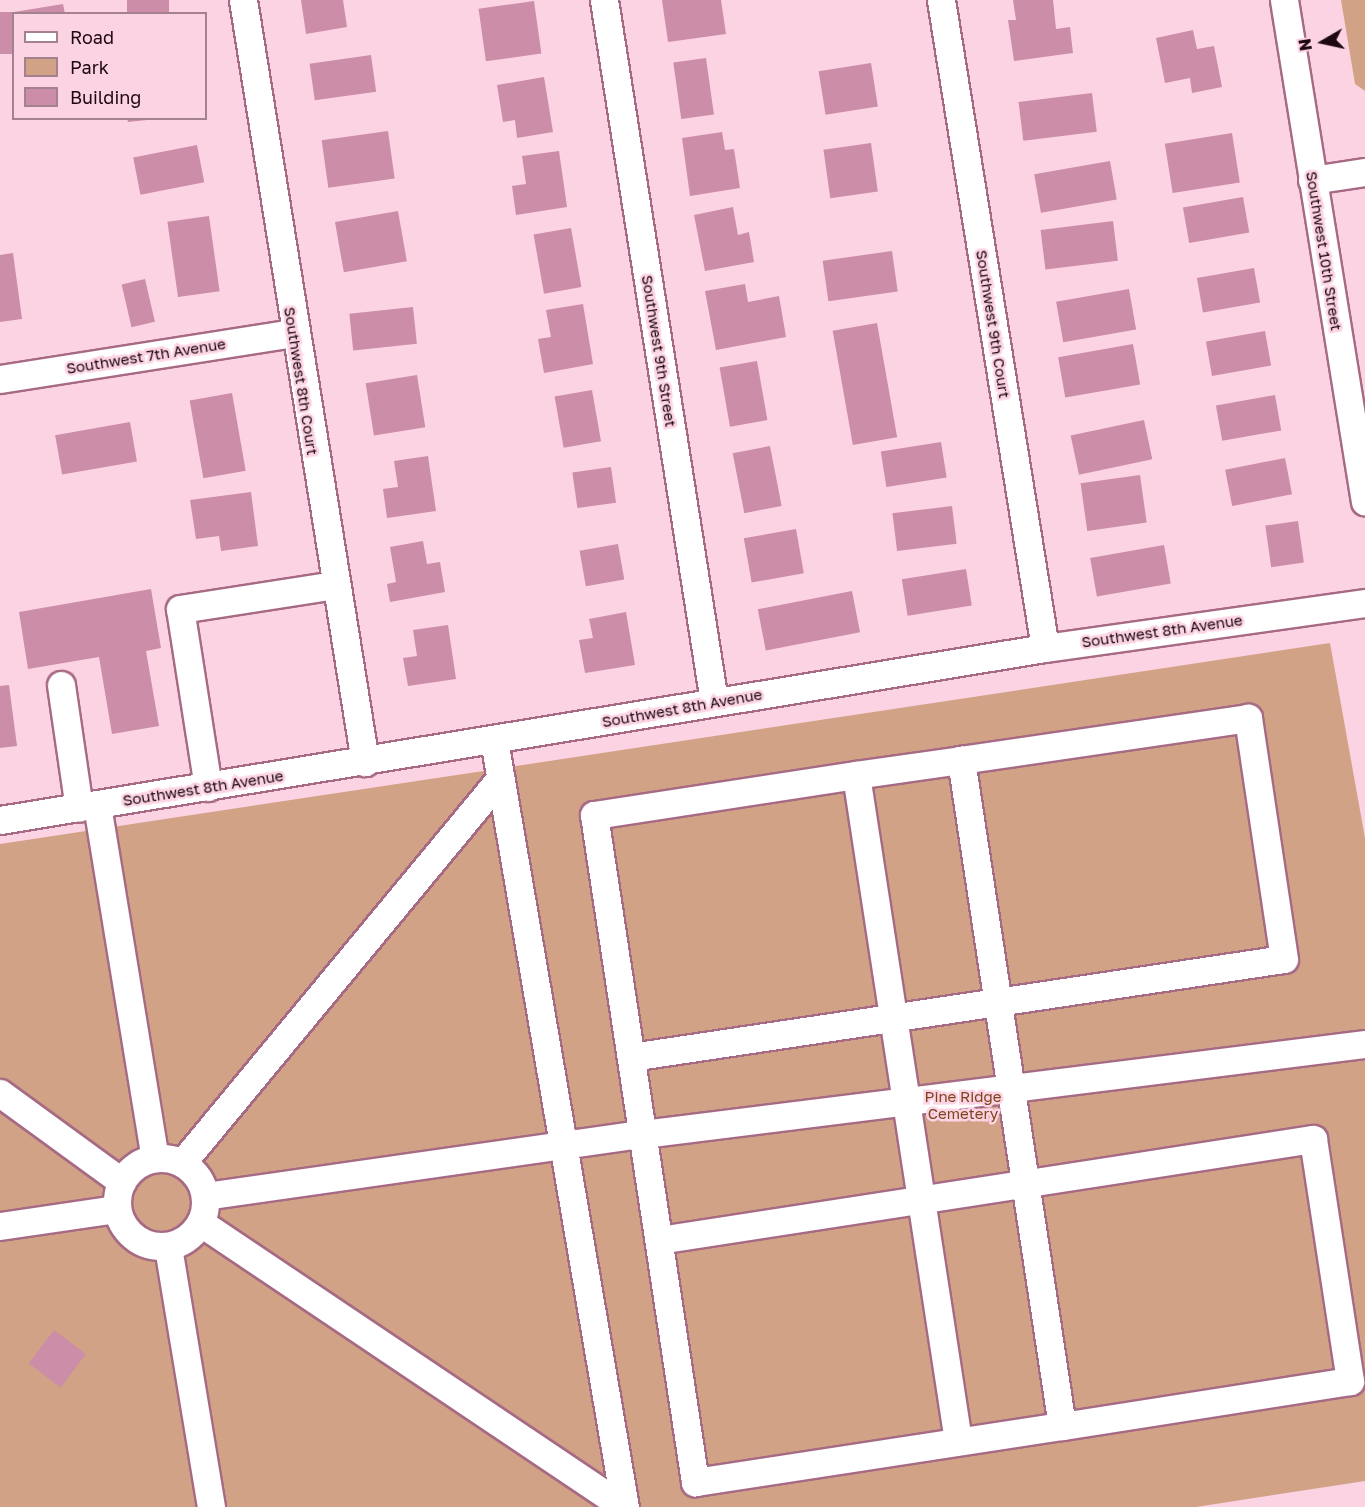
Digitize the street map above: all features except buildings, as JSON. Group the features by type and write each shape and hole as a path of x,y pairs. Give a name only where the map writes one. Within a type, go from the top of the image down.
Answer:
{"street":[{"name":"Southwest 8th Court","path":"243,0 292,333 365,762"},
{"name":"Southwest 9th Street","path":"604,0 714,702"},
{"name":"Southwest 9th Court","path":"941,0 1045,648"},
{"name":"Southwest 10th Street","path":"1284,0 1365,502"},
{"path":"1312,180 1365,172"},
{"name":"Southwest 7th Avenue","path":"0,379 292,333"},
{"path":"208,787 180,609 335,585"},
{"name":"Southwest 8th Avenue","path":"0,820 365,762 1045,648 1365,603"},
{"path":"61,685 88,806 155,1158"},
{"path":"631,1057 1284,959 1248,718 594,815 631,1057 643,1134 658,1239 695,1482 1350,1382 1313,1139 658,1239"},
{"path":"494,740 625,1507"},
{"path":"961,760 1062,1426"},
{"path":"856,775 957,1442"},
{"path":"182,1163 500,779"},
{"path":"206,1196 643,1134 1365,1044"},
{"path":"0,1093 122,1182"},
{"path":"155,1158 182,1163 194,1171 206,1196 201,1223 193,1235 168,1247 141,1242 121,1222 117,1209 122,1182 130,1170 155,1158"},
{"path":"0,1226 117,1209"},
{"path":"201,1223 625,1507"},
{"path":"168,1247 211,1507"}],"green space":[{"path":"1341,0 1365,0 1365,91 1355,84"},
{"name":"Pine Ridge Cemetery","path":"1330,643 1365,838 1365,1481 1196,1507 0,1507 0,844"}]}
